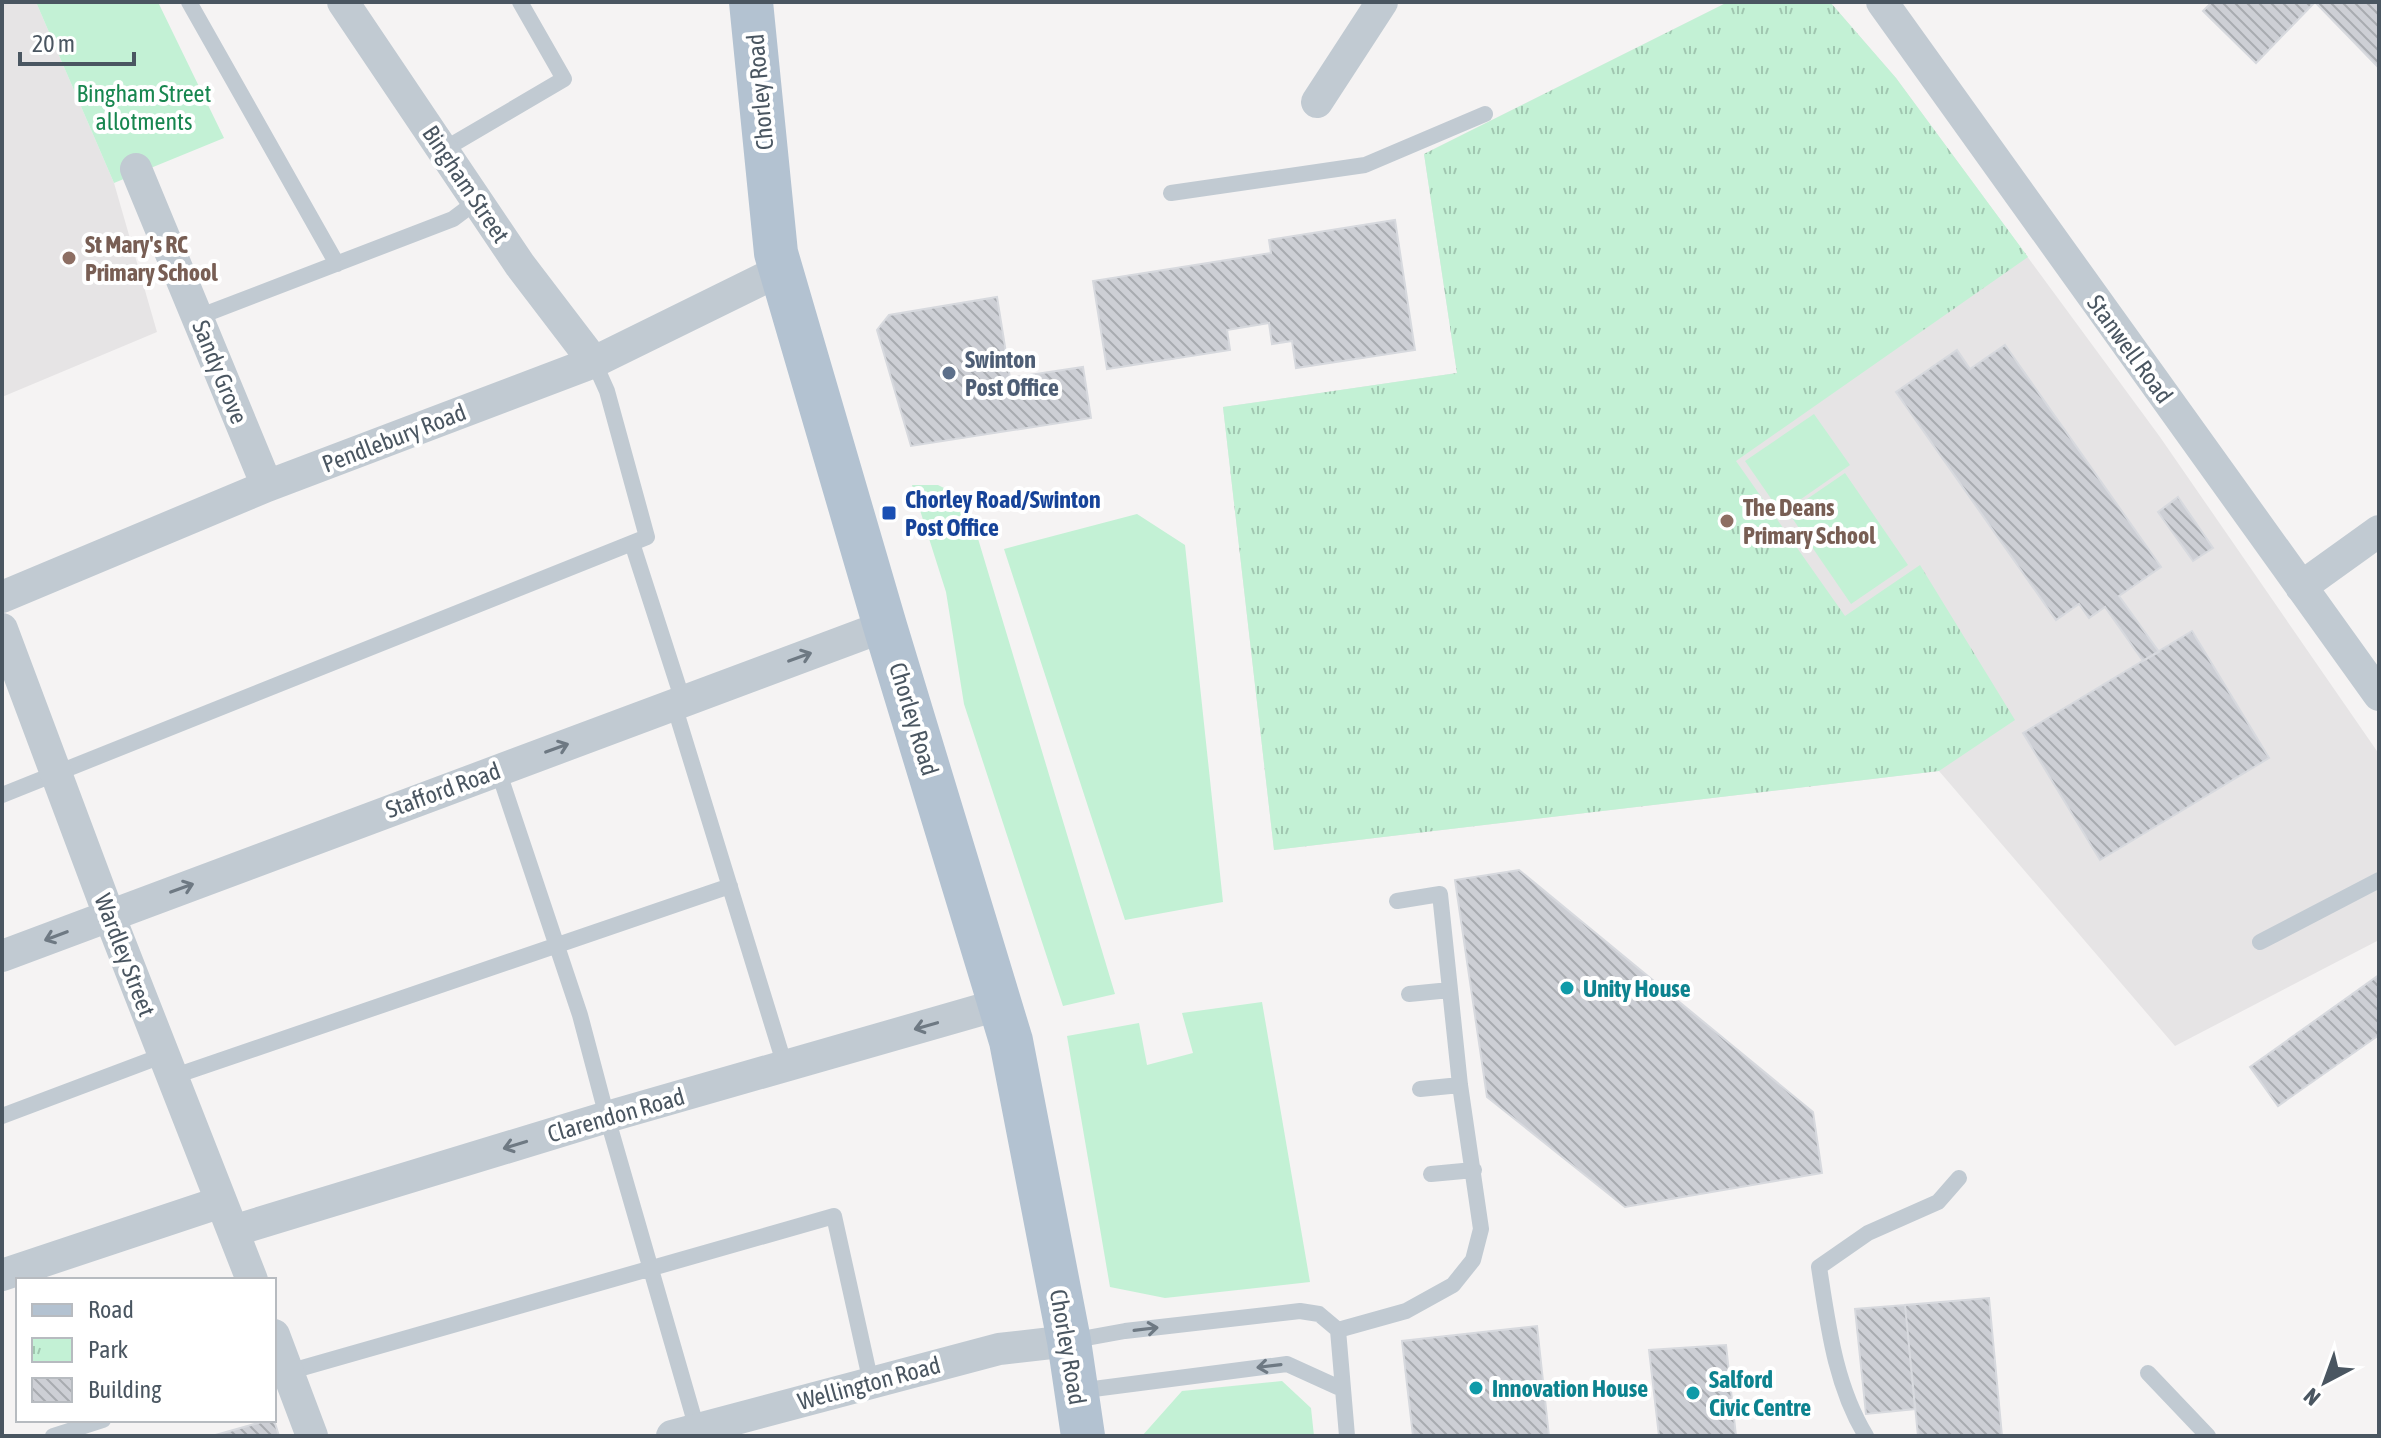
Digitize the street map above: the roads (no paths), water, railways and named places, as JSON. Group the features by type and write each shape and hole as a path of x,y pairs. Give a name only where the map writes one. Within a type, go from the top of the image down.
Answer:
{"main road":[{"name":"Chorley Road","path":"751,2 776,253 1011,1041 1069,1341 1083,1436"}],"street":[{"name":"Bingham Street","path":"343,2 520,265 594,362"},
{"path":"1317,102 1382,2"},
{"name":"Stanwell Road","path":"1882,2 2379,695"},
{"name":"Sandy Grove","path":"136,169 267,486"},
{"name":"Pendlebury Road","path":"2,597 267,486 594,362 781,270"},
{"path":"2301,587 2379,531"},
{"name":"Stafford Road","path":"2,956 885,626"},
{"name":"Wardley Street","path":"2,629 109,915 251,1278"},
{"name":"Clarendon Road","path":"2,1275 607,1117 1001,1004"},
{"name":"Wellington Road","path":"684,1433 999,1349 1069,1341"},
{"path":"280,1358 312,1436"}],"lane":[{"path":"189,2 337,264"},
{"path":"443,150 564,79 520,2"},
{"path":"1171,193 1365,165 1485,114"},
{"path":"198,317 453,219 477,201"},
{"path":"2,795 647,537 607,391 594,362"},
{"path":"632,543 785,1066"},
{"path":"498,770 580,1015 650,1268 684,1433"},
{"path":"2260,942 2379,880"},
{"path":"2,1116 558,945 730,886"},
{"path":"1338,1330 1406,1311 1453,1285 1473,1260 1481,1229 1460,1085 1440,894 1397,901"},
{"path":"1409,994 1450,990"},
{"path":"1420,1089 1460,1085"},
{"path":"1431,1174 1474,1170"},
{"path":"1866,1436 1855,1417 1831,1349 1819,1267 1868,1233 1938,1202 1959,1178"},
{"path":"280,1358 650,1268 834,1216 871,1383"},
{"path":"1069,1341 1125,1331 1300,1311 1319,1314 1338,1330 1347,1436"},
{"path":"1077,1391 1287,1364 1342,1389"},
{"path":"2148,1373 2208,1436"},
{"path":"53,1436 97,1422"}],"place":[{"name":"St Mary's RC Primary School","path":"69,258"},
{"name":"Swinton Post Office","path":"949,373"},
{"name":"Chorley Road/Swinton Post Office","path":"889,513"},
{"name":"The Deans Primary School","path":"1727,521"},
{"name":"Unity House","path":"1567,988"},
{"name":"Innovation House","path":"1476,1388"},
{"name":"Salford Civic Centre","path":"1693,1393"}],"park label":[{"name":"Bingham Street allotments","path":"144,107"}]}
